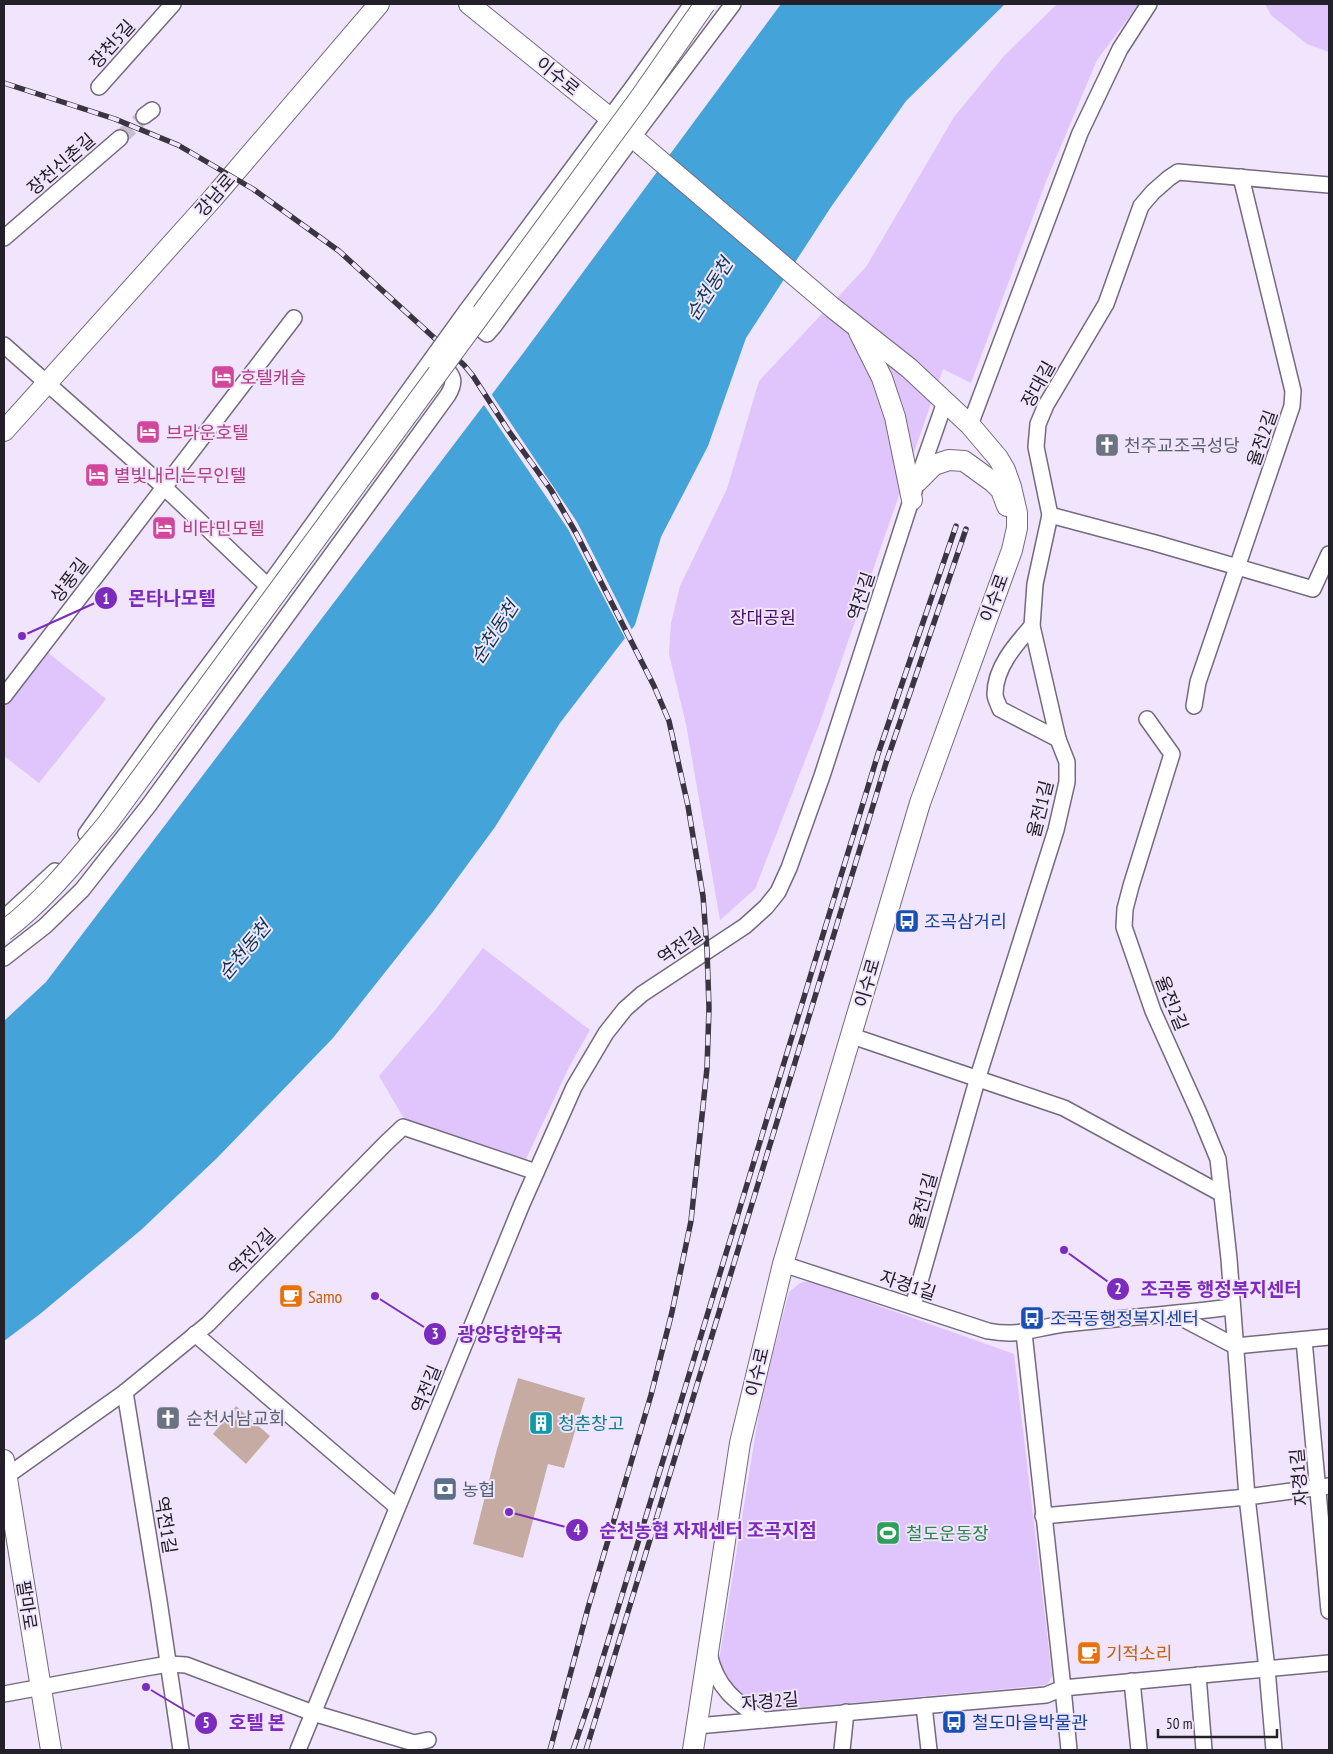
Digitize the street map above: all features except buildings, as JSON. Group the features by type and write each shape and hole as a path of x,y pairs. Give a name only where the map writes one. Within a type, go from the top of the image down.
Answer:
{"main road":[{"name":"강남로","path":"4,431 213,198 379,4"},
{"name":"이수로","path":"470,4 610,118 856,326 909,368 970,425 998,458 1011,487 1017,513 1017,528 1012,550 920,803 783,1264 740,1443 693,1750"},
{"path":"4,931 60,880 106,824 639,99 705,4"},
{"path":"4,942 27,924 64,886 112,828 718,4"},
{"path":"856,326 882,378 914,491"},
{"path":"914,491 934,465 948,460 964,461 1001,490 1009,519 1012,550"},
{"name":"팔마로","path":"5,1472 51,1750"}],"street":[{"name":"장천5길","path":"99,87 173,4"},
{"path":"4,918 57,869 95,824 161,729 268,586 467,310 692,4"},
{"path":"467,310 469,318 487,334 640,143 732,4"},
{"path":"970,425 1080,134 1120,49 1148,4"},
{"name":"장천신촌길","path":"4,238 120,138"},
{"name":"장대길","path":"1050,514 1036,447 1038,424 1046,405 1106,304 1142,206 1153,192 1178,172 1329,185"},
{"name":"율전2길","path":"1194,706 1198,682 1292,406 1293,391 1241,177"},
{"name":"상풍길","path":"4,696 294,318"},
{"path":"4,345 164,487 292,608"},
{"path":"4,958 45,926 82,890 149,805 454,385 452,376 440,361 431,360"},
{"name":"역전길","path":"298,1750 536,1172 574,1087 606,1033 625,1009 656,984 745,926 766,908 778,892 790,868 945,402"},
{"path":"1050,514 1312,589 1329,554"},
{"name":"율전1길","path":"913,1306 978,1078 1056,830 1065,795 1068,770 1058,739 1032,626 1035,584 1050,514"},
{"path":"1032,626 1005,661 999,675 995,695 1000,709 1058,739"},
{"name":"율전2길","path":"1148,719 1172,754 1131,886 1125,909 1124,927 1154,1011 1218,1159 1232,1307"},
{"path":"852,1036 1064,1108 1222,1194"},
{"name":"역전2길","path":"5,1472 125,1392 208,1324 403,1127 536,1172"},
{"name":"자경1길","path":"783,1264 988,1331 1004,1334 1024,1333 1061,1325 1232,1307"},
{"path":"1232,1307 1247,1497 1267,1669 1274,1750"},
{"path":"1174,1314 1235,1346 1329,1337"},
{"path":"1024,1333 1063,1688 1068,1750"},
{"path":"195,1334 397,1507"},
{"name":"자경1길","path":"1304,1340 1324,1487 1329,1612"},
{"name":"역전1길","path":"125,1392 181,1750"},
{"path":"1043,1516 1247,1497 1324,1487"},
{"path":"708,1648 719,1682 728,1694 762,1720"},
{"name":"자경2길","path":"697,1726 1046,1696 1063,1688 1329,1663"},
{"path":"4,1694 169,1664 186,1665 313,1713 414,1743 428,1740"},
{"path":"1198,1675 1204,1750"},
{"path":"1132,1681 1139,1750"},
{"path":"924,1706 929,1750"},
{"path":"842,1750 846,1712"}],"green space":[{"name":"장대공원","path":"1057,4 1139,4 1097,60 1047,179 971,383 943,369 820,722 755,889 720,920 686,724 669,654 671,623 680,586 727,489 759,381 866,267 954,117 1004,56"},
{"path":"1265,4 1329,4 1329,52 1307,44 1271,15"},
{"path":"46,651 106,699 39,783 4,756 4,704"},
{"path":"483,948 590,1030 569,1067 526,1159 406,1122 379,1076 436,1009"},
{"name":"철도운동장","path":"809,1281 1014,1354 1052,1676 1047,1685 762,1711 734,1691 718,1667 761,1400 789,1292 800,1283"}],"water":[{"name":"순천동천","path":"781,4 1005,4 906,101 831,207 746,338 708,446 661,537 635,625 560,723 495,827 432,913 333,1038 217,1158 141,1230 40,1314 4,1341 4,1021 46,982 524,352"}],"pier":[{"path":"490,392 577,522 633,632 626,640 568,529 482,402"}],"tunnel":[{"path":"120,138 144,116"}],"railway":[{"path":"4,83 115,119 178,145 253,189 339,251 464,365 551,490 576,533 654,686 669,721 688,806 703,896 707,950 709,1008 707,1068 691,1221 672,1312 651,1395 588,1608 550,1750"},
{"path":"573,1750 591,1697 878,754 956,526"},
{"path":"586,1750 886,763 966,529"}],"place":[{"name":"호텔캐슬","path":"223,377"},
{"name":"브라운호텔","path":"148,432"},
{"name":"천주교조곡성당","path":"1107,445"},
{"name":"별빛내리는무인텔","path":"97,475"},
{"name":"비타민모텔","path":"164,528"},
{"name":"몬타나모텔","path":"22,636"},
{"name":"조곡삼거리","path":"907,921"},
{"name":"조곡동 행정복지센터","path":"1064,1250"},
{"name":"Samo","path":"291,1296"},
{"name":"광양당한약국","path":"375,1296"},
{"name":"조곡동행정복지센터","path":"1032,1318"},
{"name":"순천서남교회","path":"168,1418"},
{"name":"청춘창고","path":"541,1423"},
{"name":"농협","path":"445,1489"},
{"name":"순천농협 자재센터 조곡지점","path":"509,1512"},
{"name":"철도운동장","path":"888,1533"},
{"name":"기적소리","path":"1089,1653"},
{"name":"호텔 본","path":"146,1687"},
{"name":"철도마을박물관","path":"954,1722"}]}
